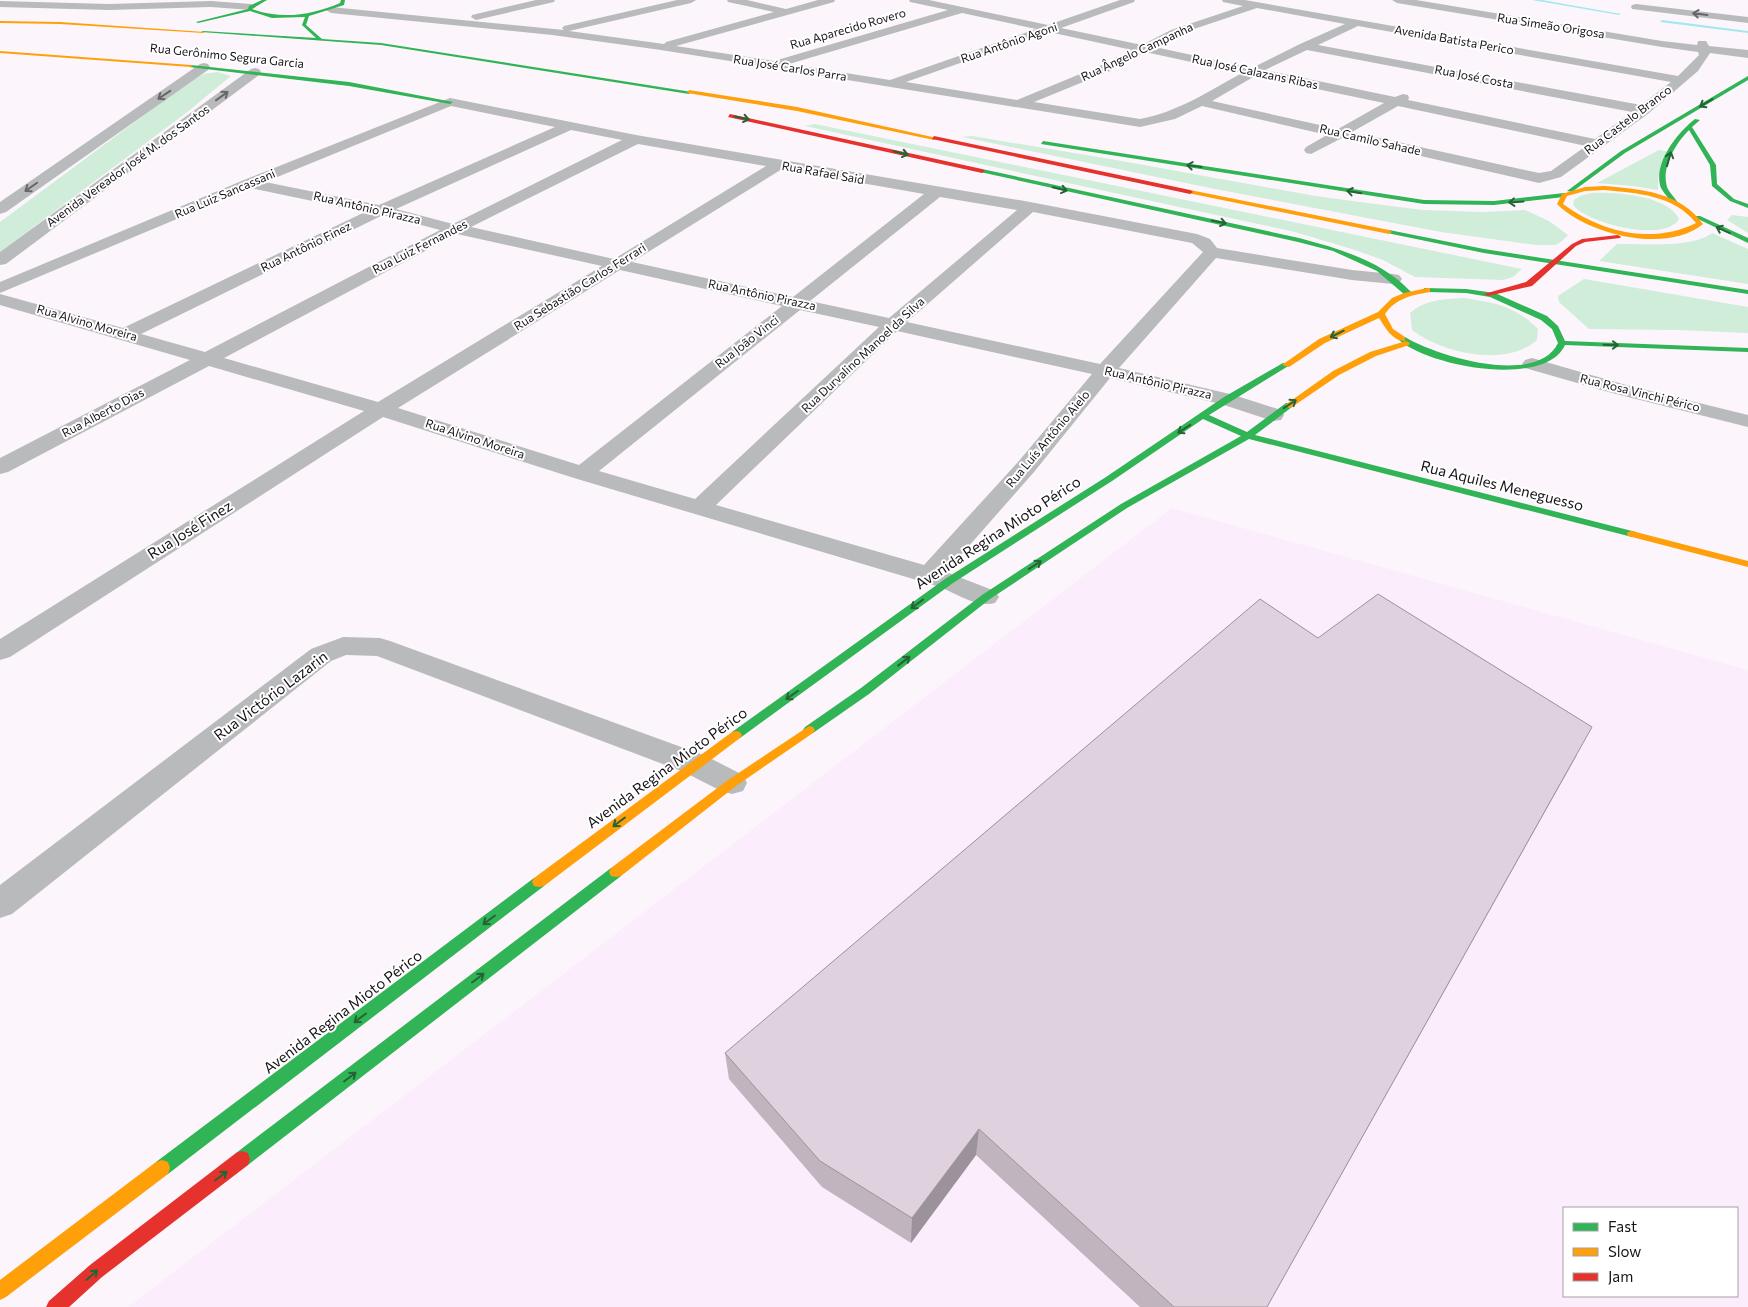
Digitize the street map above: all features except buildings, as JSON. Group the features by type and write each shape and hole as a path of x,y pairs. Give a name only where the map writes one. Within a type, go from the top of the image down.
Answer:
{"main road":[{"path":"149,28 200,22 255,5 264,15 308,14 331,10 344,1"},
{"path":"308,14 304,21 304,26 322,41"},
{"path":"0,22 149,28 381,44 473,57 797,109 1243,204 1484,251 1748,292"},
{"name":"Rua Gerônimo Segura Garcia","path":"0,52 60,54 255,72 365,86 450,102"},
{"path":"473,57 646,97"},
{"path":"1639,236 1603,229 1579,220 1564,211 1560,204 1564,195 1623,152 1748,78"},
{"path":"677,89 778,101 939,127"},
{"path":"1675,203 1663,185 1674,142 1689,126 1748,90"},
{"path":"720,113 1299,240 1363,260 1394,279 1408,293"},
{"path":"1689,126 1713,165 1714,185 1732,200 1748,206"},
{"path":"1031,141 1424,202 1451,204 1502,203 1564,195 1585,189 1604,188 1649,194 1675,203 1698,217 1748,241"},
{"path":"1488,294 1532,282 1579,242 1639,236 1682,235 1695,231 1700,224 1698,217"},
{"path":"1579,220 1579,242"},
{"path":"1532,282 1538,314"},
{"path":"1448,290 1488,294 1538,314 1556,329 1560,334 1562,343 1554,356 1532,364 1500,367 1450,360 1406,344 1387,329 1381,314 1385,305 1394,298 1408,293 1448,290"},
{"name":"Avenida Regina Mioto Périco","path":"0,1291 939,578 1113,481 1227,399 1269,376 1322,341 1381,314"},
{"path":"1562,343 1748,350"},
{"path":"55,1307 96,1271 732,783 865,691 986,597 1140,492 1248,436 1273,415 1336,373 1373,354 1406,344"},
{"name":"Rua Aquiles Meneguesso","path":"1203,416 1248,436 1748,564"}],"street":[{"path":"217,0 255,5"},
{"path":"455,21 550,0"},
{"path":"552,32 691,0"},
{"path":"732,0 787,12"},
{"path":"661,47 830,0"},
{"name":"Rua José Calazans Ribas","path":"914,0 1597,144"},
{"name":"Rua Antônio Agoni","path":"888,84 1130,0"},
{"name":"Avenida Batista Perico","path":"1228,0 1680,80"},
{"name":"Rua Simeão Origosa","path":"1398,0 1532,23 1620,32 1703,46"},
{"name":"Rua José Carlos Parra","path":"344,1 426,18"},
{"name":"Rua Aparecido Rovero","path":"770,66 983,3"},
{"path":"0,4 109,7 211,4 255,5"},
{"path":"1620,32 1641,26 1636,4 1748,20"},
{"name":"Rua Ângelo Campanha","path":"1018,104 1106,68 1175,32 1258,5"},
{"path":"355,12 395,6"},
{"name":"Rua José Carlos Parra","path":"331,10 455,21 661,47 770,66 1130,122 1153,121 1201,102"},
{"path":"1201,102 1253,72 1304,46 1359,22"},
{"path":"1434,80 1487,46 1532,23"},
{"path":"1659,32 1703,46 1748,54"},
{"name":"Rua José Costa","path":"1304,46 1644,110"},
{"path":"1703,46 1748,47"},
{"name":"Rua Castelo Branco","path":"1539,178 1556,174 1644,110 1701,61 1706,55 1703,46"},
{"path":"0,208 204,67"},
{"name":"Avenida Vereador José M. dos Santos","path":"0,260 255,72"},
{"path":"1311,150 1411,93"},
{"name":"Rua Rafael Said","path":"450,102 779,165 1030,206 1205,246 1352,275 1394,279"},
{"name":"Rua Luiz Sancassani","path":"0,288 250,183 450,102"},
{"name":"Rua Camilo Sahade","path":"1201,102 1539,178"},
{"name":"Rua Antônio Finez","path":"126,334 381,210 569,126"},
{"name":"Rua Luiz Fernandes","path":"206,359 455,229 636,139"},
{"name":"Rua Sebastião Carlos Ferrari","path":"381,409 779,165"},
{"name":"Rua Antônio Pirazza","path":"250,183 381,210 455,229 1105,371 1227,399 1273,415"},
{"name":"Rua João Vinci","path":"582,473 936,192"},
{"name":"Rua Durvalino Manoel da Silva","path":"700,507 894,324 1030,206"},
{"name":"Rua Luís Antônio Aielo","path":"939,578 1026,466 1205,246"},
{"name":"Rua Alvino Moreira","path":"0,298 381,409 582,473 939,578 986,597"},
{"name":"Rua Alberto Dias","path":"0,467 206,359"},
{"name":"Rua Rosa Vinchi Périco","path":"1532,364 1619,389 1748,421"},
{"name":"Rua José Finez","path":"0,651 381,409"},
{"name":"Rua Victório Lazarin","path":"0,904 321,655 343,646 380,646 695,764 732,783"}],"shaded area":[{"path":"1172,508 1748,670 1748,1307 128,1307"}],"green space":[{"path":"217,72 231,76 186,113 0,252 0,222 190,81 204,74"},
{"path":"815,124 1522,269 1513,277 1503,280 1415,277 1383,260 1295,232 805,126"},
{"path":"972,136 1315,196 1423,210 1482,212 1525,210 1549,221 1568,235 1555,245 1536,245 1441,232 1215,189 962,137"},
{"path":"1659,150 1670,152 1658,178 1658,190 1597,183"},
{"path":"1591,193 1626,194 1652,200 1673,211 1679,219 1671,226 1659,230 1626,228 1609,224 1594,219 1573,205 1574,200 1580,196"},
{"path":"1732,215 1748,217 1748,233 1727,220"},
{"path":"1712,233 1748,249 1748,284 1599,261 1617,244 1680,243 1703,238"},
{"path":"1584,279 1748,307 1748,333 1589,329 1559,302 1558,296"},
{"path":"1463,298 1504,306 1521,315 1538,329 1537,340 1524,349 1509,353 1492,355 1474,354 1440,345 1412,330 1410,313 1422,305 1435,301"}],"waterway":[{"path":"1534,0 1619,14"},
{"path":"1662,21 1748,32"}],"traffic: fast":[{"path":"265,0 251,7 250,10 272,16 296,17 331,9 342,4 343,0"},
{"path":"198,22 250,10"},
{"path":"308,14 304,25 322,41"},
{"path":"203,32 381,44 689,92"},
{"path":"191,66 349,84 450,102"},
{"path":"1570,191 1623,152 1748,78"},
{"path":"1675,203 1664,187 1663,177 1667,158 1682,133 1697,120"},
{"path":"1689,126 1713,165 1714,185 1732,200 1748,206"},
{"path":"1043,143 1424,202 1494,203 1564,195"},
{"path":"982,171 1299,240 1335,250 1380,269 1408,293"},
{"path":"1698,217 1748,241"},
{"path":"1389,232 1484,251 1748,292"},
{"path":"1402,339 1433,355 1454,361 1499,367 1521,367 1539,363 1554,356 1562,343 1555,328 1544,318 1492,295 1466,291 1427,290"},
{"path":"1562,343 1748,350"},
{"path":"736,735 949,581 1109,479 1227,399 1286,365"},
{"path":"809,730 865,691 986,597 1124,506 1248,436 1289,405"},
{"path":"1203,416 1248,436 1632,534"},
{"path":"242,1159 616,872"},
{"path":"162,1168 539,882"}],"traffic: slow":[{"path":"0,22 60,23 203,32"},
{"path":"0,52 191,66"},
{"path":"689,92 797,109 934,138"},
{"path":"1604,188 1644,193 1670,200 1682,206 1700,224 1684,232 1667,236 1647,237 1628,235 1590,223 1560,204 1564,195 1585,189 1604,188"},
{"path":"1190,192 1389,232"},
{"path":"1402,339 1390,330 1381,314 1395,299 1407,294 1427,290"},
{"path":"1286,365 1322,341 1381,314"},
{"path":"1289,405 1336,373 1373,354 1406,343"},
{"path":"1632,534 1748,564"},
{"path":"616,872 732,783 809,730"},
{"path":"539,882 736,735"},
{"path":"0,1291 162,1168"}],"traffic: jam":[{"path":"730,116 982,171"},
{"path":"934,138 1190,192"},
{"path":"1488,294 1529,284 1574,245 1584,240 1618,237"},
{"path":"55,1307 96,1271 242,1159"}]}
